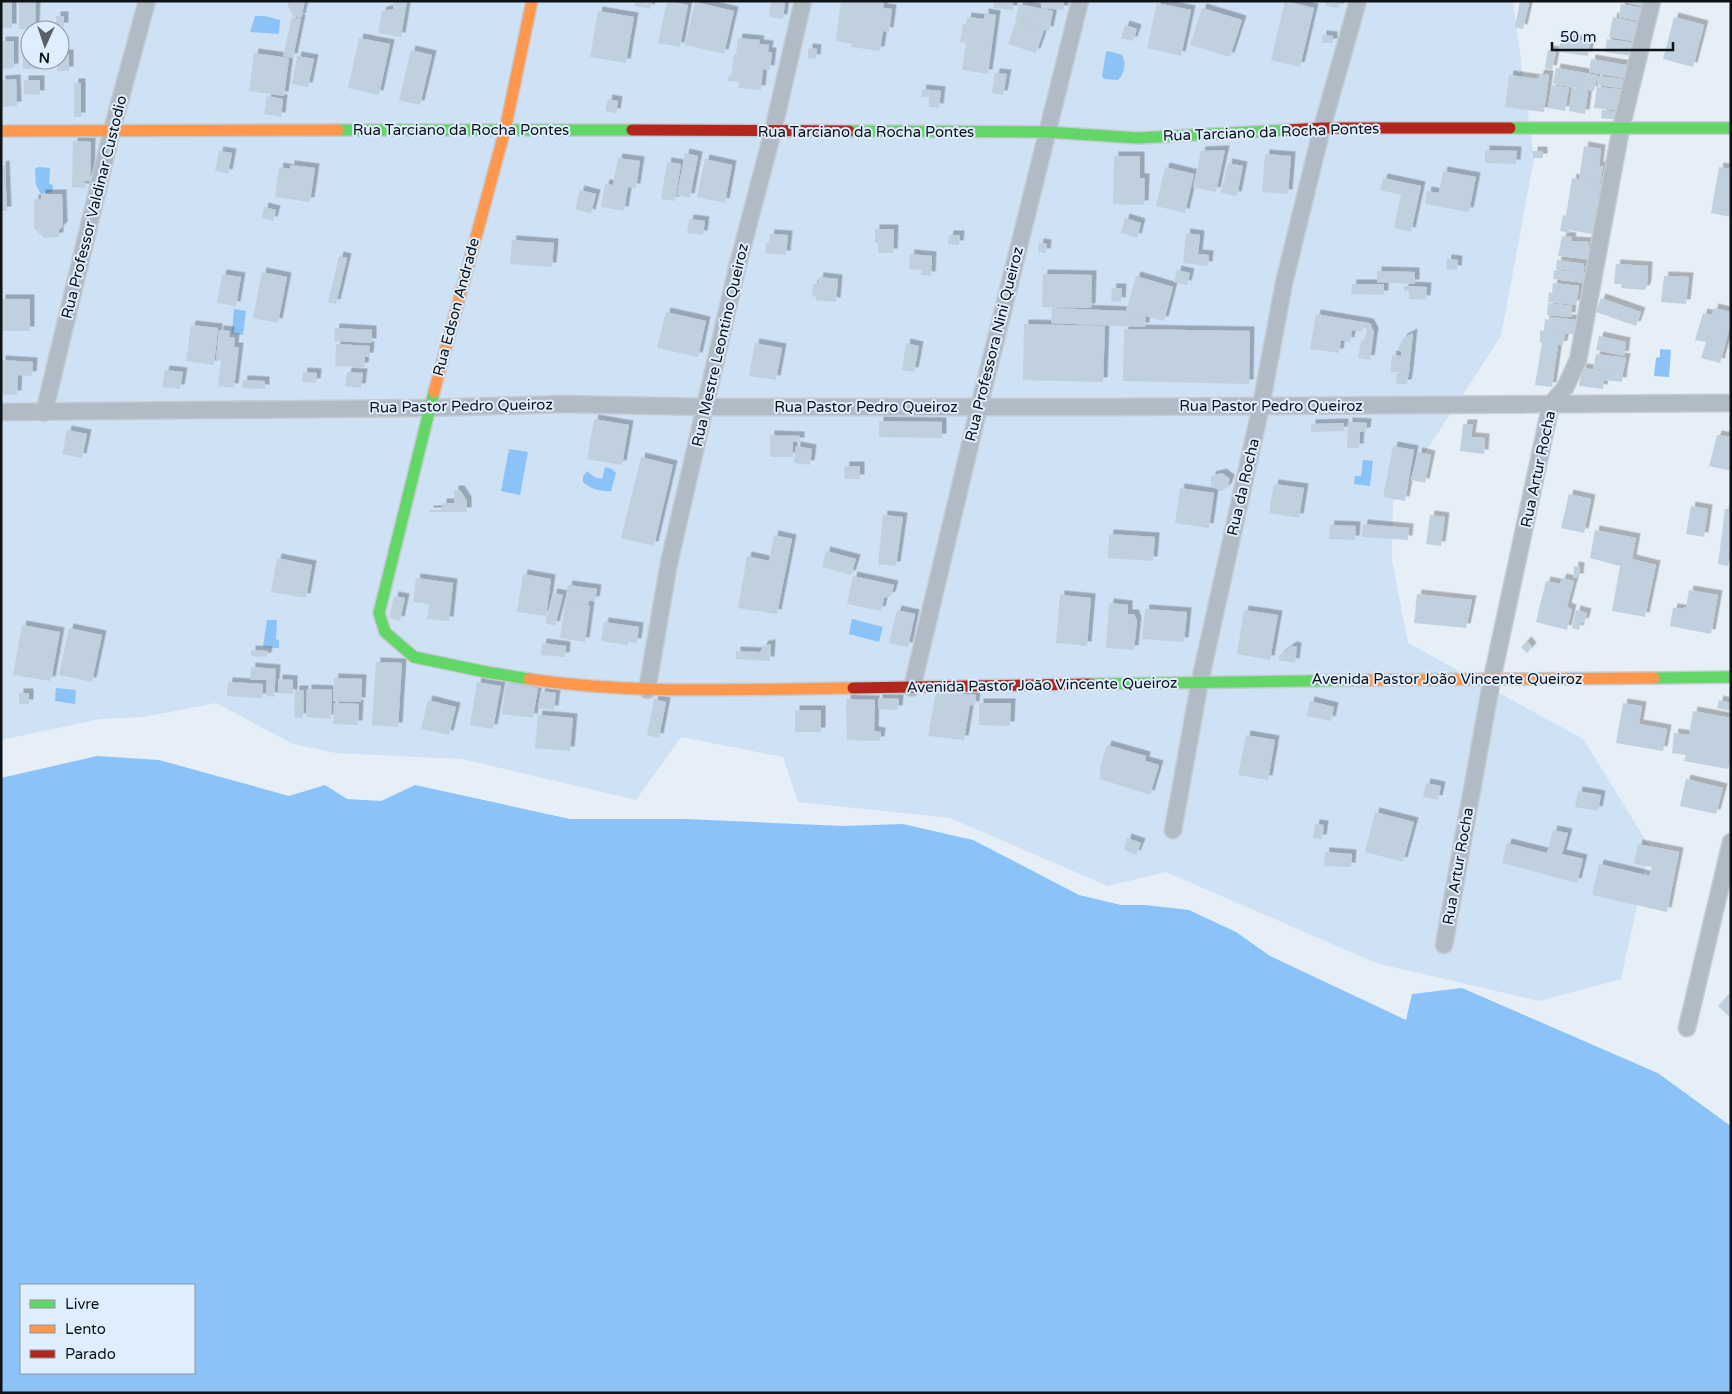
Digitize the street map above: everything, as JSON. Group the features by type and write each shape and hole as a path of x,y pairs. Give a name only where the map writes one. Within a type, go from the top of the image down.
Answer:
{"street":[{"name":"Rua Professor Valdinar Custodio","path":"44,413 112,130 147,1"},
{"name":"Rua Edson Andrade","path":"379,613 429,408 504,130 532,1"},
{"name":"Rua Mestre Leontino Queiroz","path":"647,690 669,563 738,264 773,131 802,1"},
{"name":"Rua Professora Nini Queiroz","path":"912,688 978,407 1080,1"},
{"name":"Rua da Rocha","path":"1173,830 1200,681 1261,406 1284,283 1322,128 1358,1"},
{"name":"Rua Artur Rocha","path":"1444,945 1492,679 1551,404 1565,388 1578,360 1622,128 1652,1"},
{"name":"Rua Tarciano da Rocha Pontes","path":"1,131 1047,132 1138,138 1322,128 1731,128"},
{"name":"Rua Pastor Pedro Queiroz","path":"1,412 429,408 564,404 705,407 978,407 1731,403"},
{"name":"Avenida Pastor João Vincente Queiroz","path":"379,613 385,632 414,657 486,672 570,685 647,690 912,688 1200,681 1731,678"},
{"path":"1687,1028 1731,842"}],"shaded area":[{"path":"1,1 1513,1 1534,159 1501,336 1393,502 1392,561 1408,643 1583,739 1650,847 1621,979 1539,1001 1376,963 1166,872 1108,886 950,818 798,802 783,757 681,737 636,800 462,759 336,753 293,744 216,703 144,717 100,719 1,740"}],"water":[{"path":"255,16 265,16 280,20 279,34 250,32"},
{"path":"1109,51 1122,55 1124,58 1124,68 1118,80 1104,79 1102,76 1106,52"},
{"path":"38,167 50,168 49,184 53,185 52,192 41,194 36,185 35,169"},
{"path":"234,309 246,311 243,335 232,333"},
{"path":"1660,349 1671,350 1669,377 1654,376 1656,358 1660,357"},
{"path":"509,449 528,452 520,495 501,491"},
{"path":"1363,460 1373,461 1370,486 1354,484 1355,476 1361,476"},
{"path":"605,467 612,469 616,473 611,491 589,487 583,482 583,476 587,471 594,477 602,479"},
{"path":"852,619 883,627 879,642 849,634"},
{"path":"267,620 277,620 276,639 279,640 279,648 263,647"},
{"path":"56,688 76,690 75,704 55,701"},
{"path":"97,756 159,760 289,796 325,785 347,799 381,801 415,785 570,819 686,819 843,826 903,824 973,840 1079,895 1121,905 1145,905 1189,910 1236,932 1270,956 1406,1020 1412,994 1461,987 1658,1073 1731,1126 1731,1393 1,1393 1,778"}],"pier":[{"path":"1462,985 1659,1071 1731,1123 1731,1126 1658,1073 1462,988 1412,994 1417,991"}],"building":[{"path":"1,1 12,1 12,28 1,28"},
{"path":"19,1 36,1 35,20 20,20 19,29"},
{"path":"286,1 305,1 301,18 293,16"},
{"path":"394,1 407,1 401,37 378,33 382,11 393,9"},
{"path":"635,1 652,1 650,9 635,6"},
{"path":"667,1 688,5 680,47 658,43"},
{"path":"771,1 785,1 783,19 769,17"},
{"path":"841,1 884,1 883,8 892,9 889,32 883,31 880,51 851,47 852,44 836,41"},
{"path":"994,1 1013,1 1013,10 993,8"},
{"path":"1041,1 1064,1 1064,10 1041,8"},
{"path":"1285,1 1314,8 1300,67 1271,60"},
{"path":"1327,1 1340,1 1339,8 1326,6"},
{"path":"1520,1 1529,3 1523,29 1515,27"},
{"path":"1621,1 1647,1 1646,7"},
{"path":"695,2 734,11 724,54 685,45"},
{"path":"1157,3 1191,10 1181,56 1147,48"},
{"path":"1019,4 1053,11 1049,31 1044,30 1036,53 1008,44 1016,21 1037,27 1015,20"},
{"path":"1621,4 1642,8 1639,21 1619,17"},
{"path":"1202,8 1242,20 1230,57 1190,45"},
{"path":"598,11 634,17 626,63 590,57"},
{"path":"984,13 996,15 988,74 962,70 966,43 960,42 963,24 966,24 967,17 984,19"},
{"path":"56,16 64,16 64,20 56,20"},
{"path":"292,17 301,19 293,58 283,56"},
{"path":"1613,17 1640,23 1637,42 1609,37"},
{"path":"1674,17 1704,25 1693,67 1663,59"},
{"path":"1125,25 1137,29 1133,41 1121,38"},
{"path":"1322,35 1333,36 1333,43 1322,43"},
{"path":"1561,37 1590,42 1588,56 1559,52"},
{"path":"359,38 390,44 379,95 348,88"},
{"path":"738,38 760,40 759,44 769,45 768,52 772,52 770,70 763,69 761,90 738,88 739,82 728,81 729,75 731,76"},
{"path":"1607,39 1635,43 1633,56 1605,52"},
{"path":"1,41 14,41 14,68 1,69"},
{"path":"808,48 817,49 816,59 808,58"},
{"path":"411,50 432,55 420,105 399,100"},
{"path":"1548,50 1556,51 1552,70 1545,68"},
{"path":"254,53 289,58 284,96 249,91"},
{"path":"297,56 314,59 308,87 292,84"},
{"path":"1591,59 1632,66 1630,79 1589,72"},
{"path":"1556,68 1597,75 1594,91 1553,84"},
{"path":"995,73 1007,74 1003,95 992,93"},
{"path":"1540,74 1549,75 1544,112 1505,107 1509,75 1538,79"},
{"path":"1598,76 1630,80 1628,89 1597,85"},
{"path":"16,79 17,106 2,107 1,80"},
{"path":"24,80 40,80 40,95 24,94"},
{"path":"74,83 81,83 81,117 74,117"},
{"path":"1552,85 1569,88 1565,111 1548,108"},
{"path":"1597,87 1629,90 1624,111 1594,108"},
{"path":"1572,88 1588,91 1585,114 1569,111"},
{"path":"922,89 941,91 939,108 929,107 929,97 921,97"},
{"path":"267,96 283,99 281,117 264,114"},
{"path":"608,99 618,101 616,113 605,111"},
{"path":"1602,110 1620,112 1619,120 1601,118"},
{"path":"73,141 91,142 90,181 85,181 85,188 72,187"},
{"path":"1584,146 1601,149 1599,166 1603,166 1600,182 1579,179"},
{"path":"1225,150 1216,192 1193,187 1201,151"},
{"path":"1485,150 1517,151 1516,164 1485,163"},
{"path":"219,151 232,153 228,174 215,171"},
{"path":"1533,151 1543,151 1543,158 1533,158"},
{"path":"685,153 698,156 690,198 677,195"},
{"path":"1265,154 1291,156 1288,194 1262,192"},
{"path":"1114,156 1140,156 1140,178 1145,178 1144,205 1113,204"},
{"path":"618,158 640,161 636,188 628,187 624,211 601,207 605,184 613,185"},
{"path":"705,159 732,165 725,203 697,197"},
{"path":"667,162 681,164 675,201 661,199"},
{"path":"1228,163 1243,166 1237,196 1221,193"},
{"path":"5,165 7,211 1,211 1,166"},
{"path":"290,165 315,168 310,202 275,197 279,167 290,169"},
{"path":"1165,167 1194,174 1185,213 1156,206"},
{"path":"1719,167 1731,169 1731,217 1711,213"},
{"path":"1443,171 1476,177 1469,212 1425,204 1427,191 1439,193"},
{"path":"1383,178 1421,186 1411,232 1394,228 1401,195 1380,190"},
{"path":"1572,178 1605,184 1592,234 1569,230 1569,233 1560,231 1563,215 1566,216"},
{"path":"580,190 596,194 591,214 575,209"},
{"path":"41,194 62,194 63,226 59,230 59,237 44,238 34,228 34,199 41,199"},
{"path":"264,207 276,210 273,221 262,218"},
{"path":"1125,218 1141,223 1137,238 1121,233"},
{"path":"689,219 705,221 703,235 687,233"},
{"path":"875,229 894,229 893,253 878,253 878,243 875,243"},
{"path":"1186,233 1200,235 1198,254 1209,255 1208,266 1183,263"},
{"path":"770,234 788,235 786,255 765,253 766,243 769,243"},
{"path":"949,235 960,235 959,245 948,244"},
{"path":"1562,236 1572,237 1571,241 1589,242 1588,259 1558,256"},
{"path":"512,240 554,243 552,267 510,264"},
{"path":"1039,243 1047,244 1046,253 1038,252"},
{"path":"910,254 932,256 931,276 921,275 922,270 909,269"},
{"path":"339,256 347,258 336,304 328,302"},
{"path":"1447,259 1458,260 1457,270 1446,269"},
{"path":"1557,260 1584,264 1584,272 1556,269"},
{"path":"1616,264 1648,266 1645,290 1621,288 1622,284 1614,284"},
{"path":"1177,270 1190,273 1187,285 1174,282"},
{"path":"1554,270 1587,273 1585,283 1553,279"},
{"path":"1377,271 1415,272 1415,284 1377,282"},
{"path":"262,272 287,277 278,323 253,318"},
{"path":"222,274 241,277 236,306 217,303"},
{"path":"1043,274 1092,275 1091,308 1042,307"},
{"path":"1136,276 1173,287 1164,321 1133,313 1146,317 1145,327 1051,323 1052,308 1126,311"},
{"path":"1664,276 1689,277 1686,304 1661,302"},
{"path":"819,277 838,279 836,302 816,300 816,297 812,296 813,284 818,284"},
{"path":"1553,283 1579,286 1576,305 1548,302 1549,292 1552,293"},
{"path":"1352,284 1384,284 1384,295 1351,294"},
{"path":"1404,286 1427,287 1426,300 1409,299 1409,291 1404,291"},
{"path":"1112,288 1122,288 1121,302 1111,301"},
{"path":"1601,298 1641,312 1636,326 1596,312"},
{"path":"1,299 30,299 30,331 1,331"},
{"path":"1548,303 1572,306 1571,317 1547,315"},
{"path":"1714,308 1731,312 1731,323 1720,363 1701,358 1706,342 1695,340 1703,313 1712,315"},
{"path":"666,312 706,321 698,357 657,348"},
{"path":"1316,314 1369,323 1374,332 1370,360 1358,358 1361,341 1365,339 1367,329 1363,328 1361,332 1352,330 1350,342 1341,340 1339,353 1310,349"},
{"path":"1550,317 1578,320 1576,335 1551,331 1565,334 1563,345 1558,345 1552,387 1535,385 1542,343 1540,342 1540,330 1544,331 1545,319 1549,320"},
{"path":"1024,324 1105,326 1103,382 1023,380"},
{"path":"191,325 218,328 214,365 186,361"},
{"path":"335,328 372,330 372,343 334,341"},
{"path":"1124,329 1250,331 1249,384 1123,381"},
{"path":"219,330 230,331 229,337 235,338 234,347 239,347 234,388 218,386 221,360 216,359"},
{"path":"1413,333 1409,372 1390,372 1392,355 1401,356 1398,348 1403,338"},
{"path":"1599,336 1626,342 1624,356 1596,350"},
{"path":"755,343 782,348 776,380 749,376"},
{"path":"906,343 919,346 914,372 902,370"},
{"path":"336,344 370,346 369,357 365,357 364,367 335,366"},
{"path":"1596,354 1626,358 1623,373 1593,368"},
{"path":"1,360 33,362 32,376 18,375 17,395 1,394"},
{"path":"1582,368 1623,373 1622,382 1604,380 1603,389 1579,386"},
{"path":"165,370 183,372 180,389 162,387"},
{"path":"303,372 317,373 316,383 302,382"},
{"path":"347,372 363,373 361,388 345,386"},
{"path":"1409,372 1407,384 1396,384 1397,373"},
{"path":"243,380 265,381 265,389 242,388"},
{"path":"594,419 629,425 622,465 587,459"},
{"path":"879,421 942,422 942,438 879,437"},
{"path":"1348,422 1367,423 1366,432 1360,432 1359,448 1347,448"},
{"path":"1344,423 1344,431 1311,432 1311,424"},
{"path":"1463,424 1473,424 1471,437 1485,438 1484,454 1460,451"},
{"path":"67,430 87,434 82,458 62,454"},
{"path":"770,435 800,436 800,442 793,442 793,457 770,457"},
{"path":"1717,435 1731,437 1731,471 1709,466"},
{"path":"796,446 812,449 810,465 794,463"},
{"path":"1393,446 1414,450 1405,501 1383,497"},
{"path":"1418,452 1431,455 1425,483 1411,480"},
{"path":"641,457 673,465 654,546 621,538"},
{"path":"845,466 860,466 860,479 844,479"},
{"path":"1222,473 1230,479 1227,488 1221,491 1211,486 1211,476"},
{"path":"1274,484 1304,488 1299,518 1269,513"},
{"path":"1180,488 1214,493 1209,528 1175,523"},
{"path":"454,490 460,490 467,501 467,512 429,512 429,510 442,510 442,503 454,503"},
{"path":"1569,494 1591,499 1584,533 1561,528"},
{"path":"1691,506 1708,509 1704,537 1686,534"},
{"path":"1725,509 1731,509 1731,546 1728,566 1718,564"},
{"path":"883,515 903,517 896,566 878,564"},
{"path":"1430,515 1445,517 1441,546 1426,544"},
{"path":"1363,524 1409,528 1408,540 1362,537"},
{"path":"1330,525 1356,526 1355,540 1329,539"},
{"path":"1595,530 1636,538 1632,559 1656,565 1645,617 1612,611 1620,566 1590,558"},
{"path":"1109,534 1155,537 1153,561 1108,558"},
{"path":"774,535 792,539 777,614 738,608 747,556 769,561"},
{"path":"826,551 856,559 851,575 822,567"},
{"path":"277,558 312,565 306,598 271,592"},
{"path":"1574,566 1580,567 1579,578 1573,578"},
{"path":"523,574 551,579 546,616 517,612"},
{"path":"853,576 894,585 891,596 884,598 881,611 847,604"},
{"path":"416,578 453,583 449,621 427,619 429,604 413,602"},
{"path":"1562,578 1574,581 1567,607 1572,609 1567,630 1536,622 1546,581 1560,584"},
{"path":"568,585 597,589 595,601 589,600 588,605 571,602 590,606 585,642 560,638"},
{"path":"1689,590 1718,595 1711,634 1670,626 1673,608 1681,609 1686,607"},
{"path":"553,593 563,595 555,626 545,623"},
{"path":"1417,594 1472,600 1466,628 1414,623"},
{"path":"1060,595 1091,598 1087,646 1056,643"},
{"path":"394,596 405,598 400,621 389,618"},
{"path":"1109,603 1128,605 1128,614 1134,614 1137,621 1134,650 1106,648"},
{"path":"1145,609 1187,612 1184,642 1142,639"},
{"path":"897,610 915,614 908,647 889,643"},
{"path":"1244,610 1278,615 1270,660 1237,654"},
{"path":"1576,610 1587,613 1584,623 1581,622 1579,630 1572,628"},
{"path":"604,622 639,627 637,643 628,642 628,645 601,641"},
{"path":"22,625 60,632 51,681 13,675"},
{"path":"69,628 102,635 92,682 59,675"},
{"path":"1527,641 1532,647 1527,653 1521,647"},
{"path":"542,643 566,646 565,657 541,655"},
{"path":"771,644 770,661 736,659 736,651 760,652 764,645"},
{"path":"1292,646 1297,647 1295,663 1278,660 1280,655"},
{"path":"251,650 268,651 267,657 251,656"},
{"path":"376,662 402,663 398,727 372,725"},
{"path":"251,667 276,669 274,697 266,696 267,680 250,680"},
{"path":"334,678 362,679 361,702 333,701"},
{"path":"278,679 293,680 293,694 278,693"},
{"path":"228,682 263,684 262,698 227,696"},
{"path":"477,682 501,686 493,729 470,725"},
{"path":"506,683 538,688 533,718 502,714"},
{"path":"307,689 332,690 331,719 306,717"},
{"path":"295,690 304,690 303,718 294,717"},
{"path":"541,691 556,693 554,710 538,708"},
{"path":"936,692 976,695 975,706 970,705 964,740 928,736"},
{"path":"19,693 29,693 29,704 19,704"},
{"path":"878,698 899,699 898,710 878,709"},
{"path":"654,699 666,702 659,738 647,735"},
{"path":"846,699 875,700 874,731 881,732 880,741 847,740"},
{"path":"428,700 456,707 449,735 421,729"},
{"path":"1719,700 1731,703 1731,711 1717,708"},
{"path":"1310,701 1334,707 1331,721 1307,716"},
{"path":"334,703 359,704 358,725 333,724"},
{"path":"979,703 1011,703 1010,726 979,725"},
{"path":"1623,703 1642,706 1639,724 1667,729 1663,751 1616,743"},
{"path":"795,710 821,710 821,732 795,732"},
{"path":"1693,711 1731,718 1731,759 1728,769 1684,761 1686,755 1672,753 1674,733 1689,735"},
{"path":"538,715 573,718 570,751 535,748"},
{"path":"1246,735 1275,740 1268,780 1238,775"},
{"path":"1107,745 1146,756 1145,761 1159,765 1150,795 1100,779 1100,768"},
{"path":"1686,779 1723,788 1716,814 1680,806"},
{"path":"1426,783 1441,786 1438,800 1423,797"},
{"path":"1578,791 1601,795 1598,811 1575,807"},
{"path":"1375,812 1414,822 1403,862 1365,852"},
{"path":"1315,824 1324,825 1322,839 1313,838"},
{"path":"1553,830 1568,833 1562,854 1583,859 1577,883 1502,863 1507,843 1547,853"},
{"path":"1127,838 1141,843 1136,855 1124,850"},
{"path":"1638,844 1679,852 1667,912 1592,895 1599,864 1650,876 1652,867 1634,864"},
{"path":"1325,852 1352,854 1351,867 1324,866"},
{"path":"1731,992 1731,1018 1718,1006"}],"traffic: fast":[{"path":"1510,128 1731,128"},
{"path":"338,130 632,130"},
{"path":"849,131 1047,132 1138,138 1287,130"},
{"path":"434,392 379,613 385,632 414,657 529,679"},
{"path":"1654,678 1731,677"},
{"path":"1090,684 1369,680"}],"traffic: slow":[{"path":"434,392 505,130 532,1"},
{"path":"1,131 338,130"},
{"path":"1369,680 1654,678"},
{"path":"529,679 569,684 650,689 853,688"}],"traffic: jam":[{"path":"1287,130 1322,128 1510,128"},
{"path":"632,130 849,131"},
{"path":"853,688 1090,684"}]}
